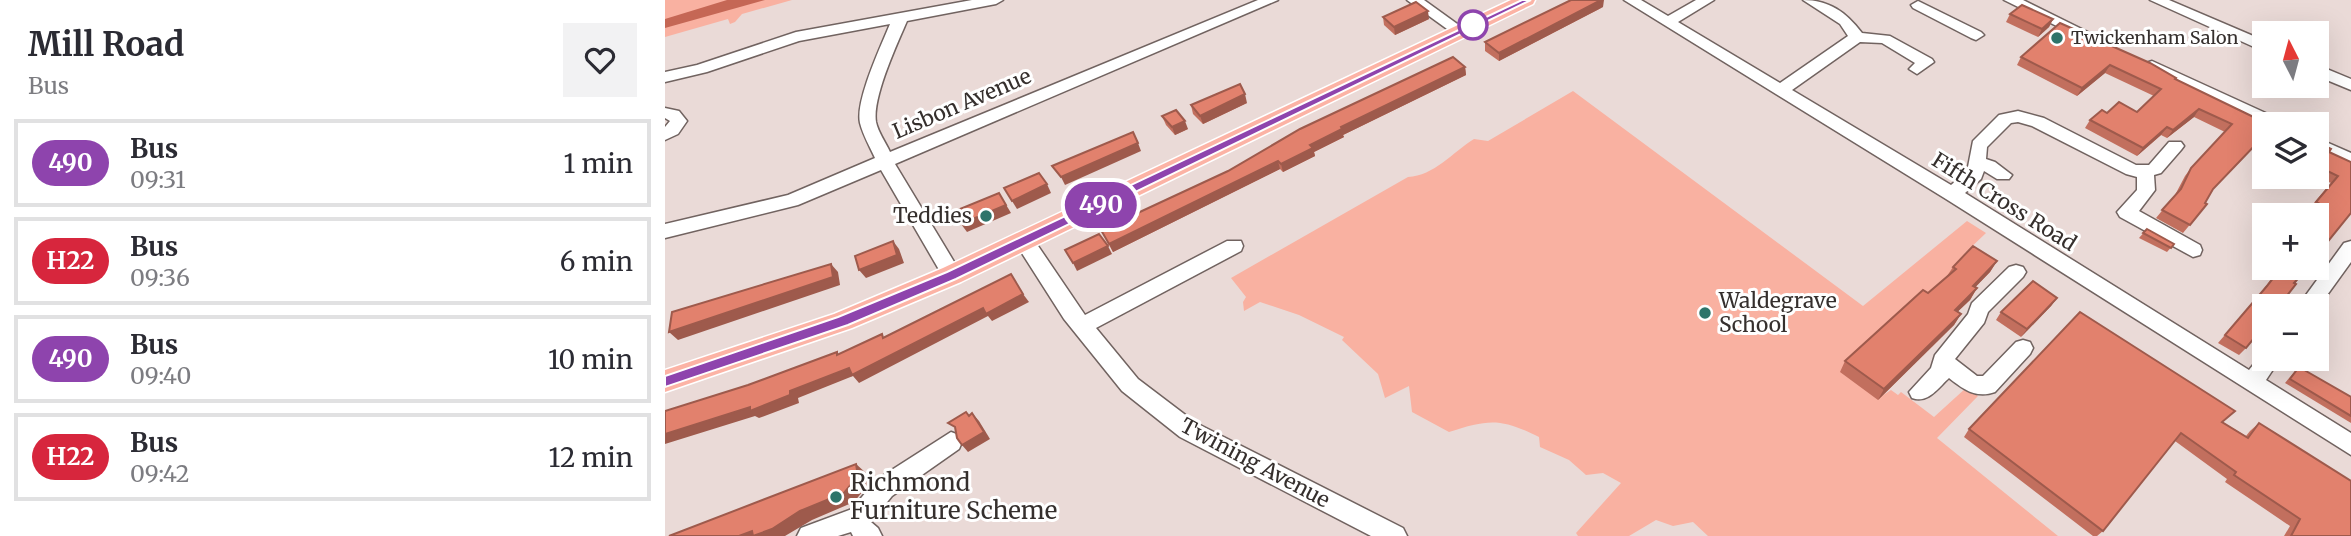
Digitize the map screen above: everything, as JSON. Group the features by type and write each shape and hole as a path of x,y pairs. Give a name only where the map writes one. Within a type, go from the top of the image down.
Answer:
{"main road":[{"path":"665,380 843,321 951,275 1025,242 1525,0"}],"street":[{"path":"665,77 701,69 778,41 996,0"},
{"name":"Lisbon Avenue","path":"665,231 792,200 1271,0"},
{"path":"1413,0 1459,31"},
{"name":"Fifth Cross Road","path":"1631,0 1952,194 2351,445"},
{"path":"1667,22 1707,0"},
{"path":"1810,0 1845,21 1857,37"},
{"path":"1934,13 1951,0"},
{"path":"2157,0 2252,41"},
{"path":"2017,1 2116,49"},
{"path":"1918,5 1976,35"},
{"path":"900,19 869,107 867,122 885,161 951,275"},
{"path":"1781,90 1857,37 1885,39 1926,62 1917,69"},
{"path":"2140,61 2252,113"},
{"path":"2329,75 2351,85"},
{"path":"665,113 673,115 679,121 665,134"},
{"path":"1952,194 1975,175 1979,145 2005,119 2018,116 2038,122 2132,170 2144,172 2155,169 2175,146"},
{"path":"2329,150 2351,160"},
{"path":"1977,163 1989,166 2003,175"},
{"path":"2144,172 2149,182 2147,191 2126,212 2193,250"},
{"name":"Twining Avenue","path":"1025,242 1082,326 1130,385 1188,430 1395,536"},
{"path":"1082,326 1234,246"},
{"path":"2317,294 2351,248"},
{"path":"1920,392 1941,372 1942,361 1977,317 1979,309 2016,272"},
{"path":"1942,361 1972,384 1987,386 2023,348"},
{"path":"2252,383 2261,371"},
{"path":"809,536 847,521 864,528 891,481 951,442"}],"shaded area":[{"path":"665,0 792,0 742,14 730,24 728,19 665,37"},
{"path":"727,0 765,0 665,28 665,19"},
{"name":"Waldegrave School","path":"1573,91 1863,306 1967,221 1986,233 1965,253 1877,399 1891,390 1898,395 1901,392 1934,417 1967,387 1978,396 1937,438 2058,536 1708,536 1693,522 1673,526 1656,520 1629,536 1578,536 1576,533 1621,483 1603,473 1586,475 1569,460 1540,447 1539,437 1515,426 1495,422 1449,432 1412,412 1409,386 1385,398 1378,374 1342,340 1344,337 1299,315 1260,302 1244,311 1243,302 1246,297 1231,278 1408,177 1435,168 1474,139 1488,141"}],"building":[{"path":"1571,0 1601,0 1499,53 1485,42"},
{"path":"1416,2 1428,11 1394,27 1383,17"},
{"path":"2022,5 2053,19 2042,29 2010,14"},
{"path":"2060,23 2150,63 2175,79 2252,116 2252,148 2213,189 2205,203 2207,204 2190,225 2162,210 2181,189 2191,168 2232,124 2199,109 2173,130 2167,127 2143,148 2090,120 2102,110 2107,113 2119,102 2137,112 2161,89 2110,65 2082,88 2021,57"},
{"path":"1453,57 1465,67 1341,127 1342,129 1310,145 1313,148 1281,164 1278,161 1109,244 1101,230 1228,171 1300,129"},
{"path":"1240,84 1245,94 1200,116 1191,105"},
{"path":"1176,110 1185,121 1172,127 1162,116"},
{"path":"1133,132 1138,143 1061,177 1052,166"},
{"path":"2329,152 2351,162 2351,213 2329,240 2329,203 2316,202 2338,176 2329,172"},
{"path":"1039,173 1047,184 1012,201 1004,188"},
{"path":"999,193 1006,205 961,224 955,211"},
{"path":"2147,229 2174,244 2171,248 2143,233"},
{"path":"1099,234 1108,246 1073,263 1065,250"},
{"path":"893,241 897,255 859,270 855,256"},
{"path":"1973,246 1997,261 1973,286 1977,288 1955,310 1961,314 1884,389 1845,361 1923,290 1928,293 1956,269 1953,267"},
{"path":"831,264 833,277 669,332 672,312"},
{"path":"1011,274 1023,294 986,314 983,308 852,375 849,368 790,391 790,395 750,411 750,407 665,434 665,411 748,385 837,352 837,355 882,334 883,338"},
{"path":"2272,280 2297,280 2288,294 2260,294"},
{"path":"2033,281 2057,298 2027,329 2001,312"},
{"path":"2252,304 2252,341 2246,348 2225,335"},
{"path":"2080,312 2235,411 2222,422 2248,438 2259,423 2351,481 2351,536 2291,536 2300,519 2234,475 2236,472 2181,433 2103,531 1969,429"},
{"path":"2296,371 2306,371 2351,397 2351,416 2290,379"},
{"path":"966,412 969,416 972,413 984,432 962,445 957,438 955,427 948,423"},
{"path":"856,464 858,476 844,493 800,511 772,529 753,536 752,531 739,536 669,536"}],"bus line":[{"name":"490","path":"665,380 706,369 843,321 951,275 1526,0"}],"place":[{"name":"Twickenham Salon","path":"2057,38"},
{"name":"Teddies","path":"986,216"},
{"name":"Waldegrave School","path":"1705,313"},
{"name":"Richmond Furniture Scheme","path":"836,497"}]}
